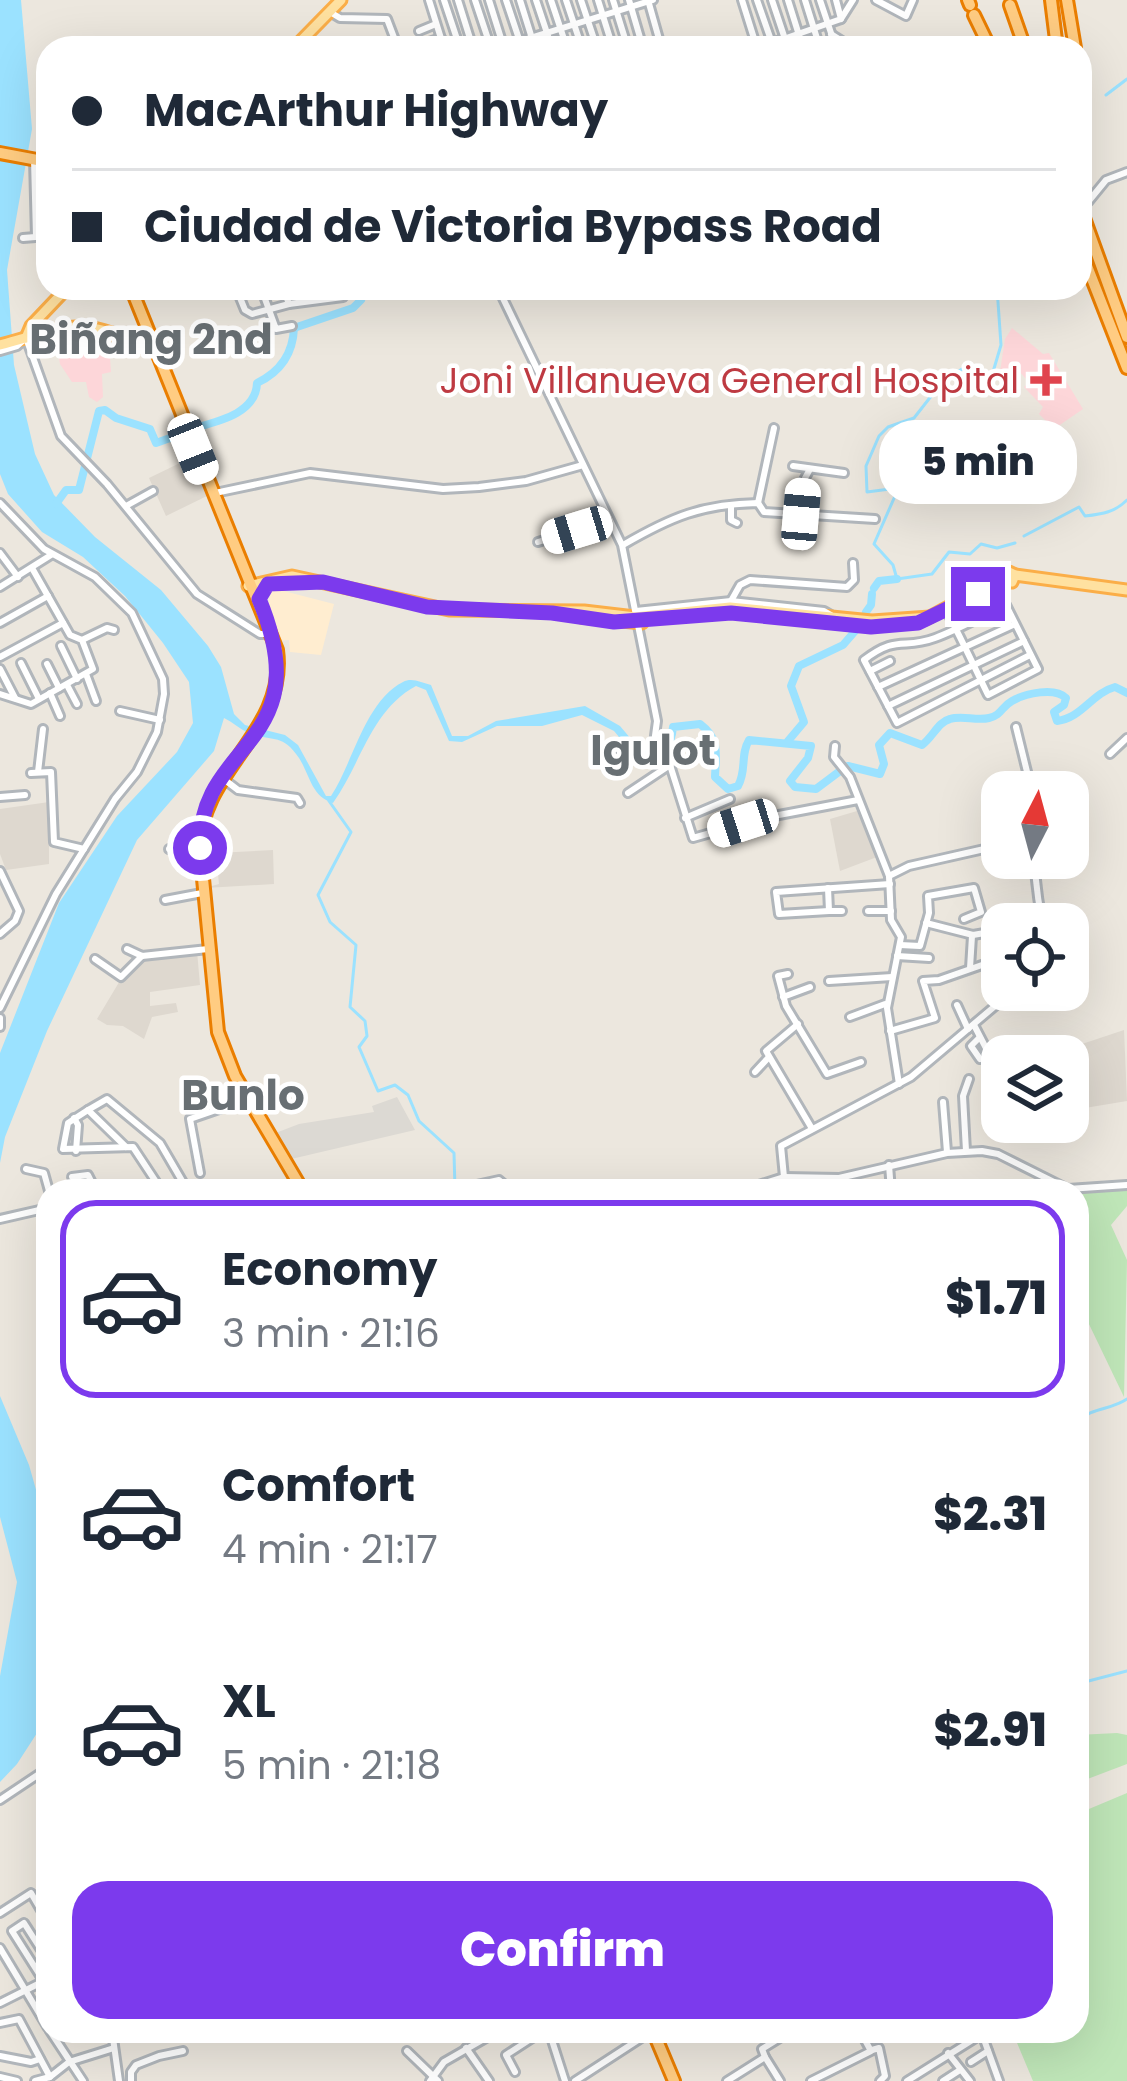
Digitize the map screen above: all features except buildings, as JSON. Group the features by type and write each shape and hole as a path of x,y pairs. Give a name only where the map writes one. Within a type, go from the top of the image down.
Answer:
{"highway":[{"path":"1051,0 1056,36"},
{"path":"1067,0 1073,36"},
{"path":"1010,5 1020,36"},
{"path":"971,7 984,36"},
{"path":"0,155 36,162"},
{"path":"1092,230 1127,337"},
{"path":"1092,279 1127,368"},
{"path":"135,300 271,634 278,680 262,718 222,777 201,821 197,848 218,1032 246,1100 293,1179"},
{"path":"660,2043 677,2081"}],"main road":[{"path":"306,36 341,0"},
{"path":"20,342 55,300"},
{"path":"135,300 149,336"},
{"path":"0,348 70,327 90,326 155,350"},
{"path":"255,588 292,576 427,607 635,617 731,613 871,624 930,616 1011,578 1127,590"},
{"path":"635,617 730,607 849,622"}],"street":[{"path":"429,0 440,36"},
{"path":"444,0 456,36"},
{"path":"458,0 469,36"},
{"path":"475,0 493,36"},
{"path":"489,0 496,36"},
{"path":"506,0 518,36"},
{"path":"520,0 531,36"},
{"path":"536,0 549,36"},
{"path":"551,0 563,36"},
{"path":"566,0 578,36"},
{"path":"581,0 593,36"},
{"path":"598,0 609,36"},
{"path":"613,0 624,36"},
{"path":"537,36 650,0 658,36"},
{"path":"742,0 754,36"},
{"path":"757,0 770,36"},
{"path":"772,0 784,36"},
{"path":"788,0 799,35 829,29 853,0"},
{"path":"805,0 815,36"},
{"path":"820,0 832,36"},
{"path":"836,0 841,19"},
{"path":"876,0 906,16 910,1"},
{"path":"630,4 640,36"},
{"path":"330,12 340,18 387,19 393,36"},
{"path":"419,31 436,23"},
{"path":"829,29 838,36"},
{"path":"23,238 36,237 33,161"},
{"path":"1092,196 1106,180 1127,172"},
{"path":"240,300 252,314 333,300"},
{"path":"266,300 276,329 292,326"},
{"path":"288,300 289,304"},
{"path":"504,300 622,545 657,721 656,756"},
{"path":"20,342 58,432 197,594 260,634 271,634"},
{"path":"774,428 758,503 764,512 875,519"},
{"path":"214,494 310,473 442,489 479,487 526,481 583,465"},
{"path":"793,466 844,473"},
{"path":"801,514 804,480 810,469"},
{"path":"126,506 153,491"},
{"path":"0,503 51,555 95,577 132,613 163,679 160,721 137,772 56,894 15,983 2,994 0,1008"},
{"path":"622,545 691,510 758,503"},
{"path":"731,506 731,520 736,523"},
{"path":"538,542 610,519"},
{"path":"0,553 18,577"},
{"path":"0,587 51,555"},
{"path":"731,601 740,585 750,580 847,587 854,580 853,562"},
{"path":"0,694 35,701 93,667 82,640 70,635 32,568"},
{"path":"0,622 48,596"},
{"path":"635,617 731,601 824,611 834,617"},
{"path":"946,610 956,628 964,647 973,665 981,681 988,695 1038,669 1006,605 956,628 930,640 886,644 864,660 897,723 981,681 1030,655"},
{"path":"0,657 63,622"},
{"path":"878,687 1015,624"},
{"path":"82,640 107,628 114,630"},
{"path":"888,706 1024,641"},
{"path":"61,646 77,679"},
{"path":"870,671 890,662"},
{"path":"21,664 35,701 34,714"},
{"path":"47,664 76,704"},
{"path":"0,670 16,700"},
{"path":"86,674 96,701"},
{"path":"50,693 60,716"},
{"path":"120,710 160,721"},
{"path":"1016,727 1027,771"},
{"path":"43,729 34,773 51,772 54,842 84,849"},
{"path":"1110,754 1127,738"},
{"path":"835,746 835,757 850,778 890,880 891,911 901,938 887,1004 899,1084"},
{"path":"620,749 656,756 670,765 693,838 763,818 858,800"},
{"path":"628,793 670,765"},
{"path":"222,777 238,790 300,803"},
{"path":"0,797 25,795"},
{"path":"685,818 730,799"},
{"path":"169,849 197,848"},
{"path":"842,911 779,914 777,890 890,880 909,866 981,850"},
{"path":"0,871 19,911 0,934"},
{"path":"899,945 920,946 927,897 974,887 981,912 964,919"},
{"path":"828,888 829,911"},
{"path":"165,900 200,893"},
{"path":"868,911 891,911"},
{"path":"926,923 981,934"},
{"path":"970,968 973,935"},
{"path":"127,949 142,956 206,949"},
{"path":"95,959 121,976 142,956"},
{"path":"897,956 929,958"},
{"path":"923,981 981,965"},
{"path":"890,1031 935,1018 924,971"},
{"path":"788,974 778,976 783,997 828,1075 861,1062"},
{"path":"829,981 892,977"},
{"path":"783,997 810,987"},
{"path":"850,1017 887,1004"},
{"path":"957,1005 981,1041"},
{"path":"784,1177 780,1147 899,1084 989,1011"},
{"path":"0,1018 0,1028"},
{"path":"798,1024 767,1048 811,1127"},
{"path":"979,1038 971,1046 980,1059"},
{"path":"755,1072 769,1057"},
{"path":"966,1151 963,1096 969,1079"},
{"path":"193,1088 199,1115"},
{"path":"154,1179 136,1150 63,1149 68,1123 107,1099 160,1142 180,1179"},
{"path":"200,1173 190,1119 246,1100"},
{"path":"943,1102 947,1153"},
{"path":"88,1110 126,1147"},
{"path":"74,1118 76,1151"},
{"path":"778,1179 839,1178 947,1153 992,1151 1048,1179"},
{"path":"889,1165 891,1179"},
{"path":"26,1169 44,1173 46,1179"},
{"path":"72,1177 88,1175 90,1179"},
{"path":"1089,1188 1127,1185"},
{"path":"0,1219 36,1211"},
{"path":"0,1800 36,1776"},
{"path":"0,1913 31,1893 36,1902"},
{"path":"35,1966 12,1930 24,1923 36,1943"},
{"path":"0,1948 36,2009"},
{"path":"0,1989 4,2002 36,1988"},
{"path":"0,2023 19,2019 50,2077"},
{"path":"57,2043 83,2081"},
{"path":"113,2043 119,2081"},
{"path":"407,2051 434,2079 444,2062 473,2043"},
{"path":"515,2072 506,2055 526,2043"},
{"path":"551,2043 565,2081"},
{"path":"575,2081 637,2043"},
{"path":"772,2043 762,2049 780,2081"},
{"path":"870,2043 886,2071 880,2081"},
{"path":"811,2081 887,2043"},
{"path":"904,2080 966,2043"},
{"path":"986,2043 999,2081"},
{"path":"35,2081 50,2077 69,2062 114,2048"},
{"path":"466,2048 489,2081"},
{"path":"131,2081 130,2072 136,2065 183,2051"},
{"path":"971,2062 989,2051"},
{"path":"948,2053 970,2081"},
{"path":"0,2056 40,2060"},
{"path":"727,2081 765,2057"},
{"path":"406,2068 415,2060"},
{"path":"943,2081 960,2069"},
{"path":"983,2078 996,2071"},
{"path":"762,2081 775,2073"},
{"path":"0,2078 16,2081"}],"shaded area":[{"name":"Joni Villanueva General Hospital","path":"1012,328 1043,354 1049,353 1083,409 1054,429 1039,414 1043,407 1024,387 1029,382 1016,368 999,378 1005,339"},
{"path":"85,329 110,332 103,354 110,357 111,372 102,374 103,397 97,402 89,397 86,382 72,382 60,364 55,335 68,332 70,344 83,344"},
{"path":"182,462 186,472 198,466 209,495 166,516 149,478"},
{"path":"272,588 334,604 321,655 290,652 289,640 278,641 267,609"},
{"path":"49,802 49,864 6,870 0,854 0,809"},
{"path":"857,811 877,857 840,871 830,819"},
{"path":"273,850 274,884 205,888 219,884 216,853"},
{"path":"197,951 200,985 150,992 150,1006 176,1003 178,1012 152,1017 144,1039 123,1026 97,1019 127,969 152,953"},
{"path":"1124,1030 1127,1101 1089,1107 1089,1042"},
{"path":"397,1097 415,1130 287,1160 273,1134 299,1124 374,1112 372,1106"}],"green space":[{"path":"1127,1188 1127,1206 1111,1225 1127,1260 1124,1397 1089,1324 1089,1191"},
{"path":"1089,1734 1127,1735 1127,1764 1089,1778"},
{"path":"1127,1793 1127,2081 1033,2081 1017,2043 1089,2043 1089,1809"}],"water":[{"path":"0,0 21,0 32,129 7,270 14,365 35,454 54,495 95,537 161,590 208,646 221,667 234,714 245,725 285,735 298,745 326,796 331,796 339,782 379,703 406,681 431,685 452,736 468,736 496,721 585,706 620,726 637,746 631,751 614,731 582,715 542,726 497,726 462,742 449,741 426,690 416,686 377,723 333,803 315,790 287,745 249,733 224,718 214,751 137,840 47,1031 5,1137 0,1163 0,1053 59,903 117,816 177,752 193,723 189,682 163,643 125,596 83,557 42,532 8,494 0,474"},
{"path":"0,1396 36,1490 36,1735 0,1782 0,1676 17,1582 0,1517"}],"waterway":[{"path":"1106,95 1127,79"},
{"path":"194,428 243,409 257,383 284,361 294,328 353,308 361,300"},
{"path":"998,300 1001,345 990,382 962,369 943,381 914,418 888,427 866,466 867,492 890,489 895,496 874,544 893,565 897,579 932,574 949,552 970,554 981,544 997,548 1015,543"},
{"path":"56,504 66,490 79,490 99,411 150,429 156,443 184,433"},
{"path":"1024,536 1079,507 1085,516 1113,510 1127,500"},
{"path":"874,588 879,581 897,579"},
{"path":"866,612 872,594"},
{"path":"788,741 804,722 791,686 799,666 843,645 856,630"},
{"path":"848,766 880,774 884,764 879,745 890,733 922,745 946,721 989,718 1012,701 1032,694 1048,692 1066,698 1054,712 1057,721 1107,690 1115,687 1127,693"},
{"path":"628,743 647,757 666,748 673,727 700,724 714,741 715,777 728,789 741,780 749,740 811,746 808,758 790,781 795,787 816,789 840,771"},
{"path":"329,801 351,832 318,895 330,922 356,945 350,1007 365,1021 367,1036 359,1047 378,1091 395,1085 408,1095 419,1121 454,1153 455,1179"},
{"path":"1089,1414 1127,1399"},
{"path":"1089,1681 1127,1671"}],"place":[{"name":"Joni Villanueva General Hospital","path":"1046,380"}],"district":[{"name":"Biñang 2nd","path":"151,339"},
{"name":"Igulot","path":"653,750"},
{"name":"Bunlo","path":"243,1095"}],"route":[{"path":"200,848 205,809 265,720 276,694 277,650 259,599 273,582 323,582 449,610 552,613 636,623 731,613 871,627 918,623 978,594"}]}
